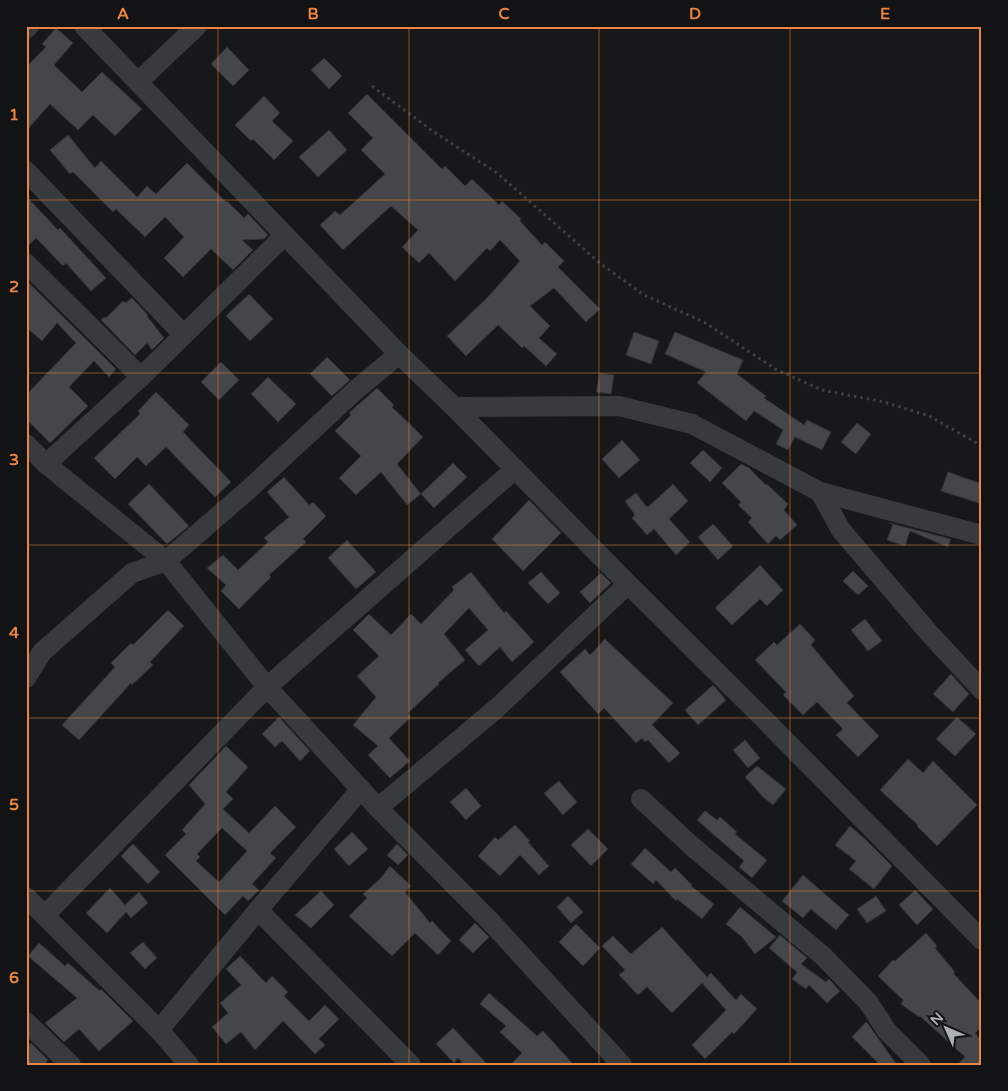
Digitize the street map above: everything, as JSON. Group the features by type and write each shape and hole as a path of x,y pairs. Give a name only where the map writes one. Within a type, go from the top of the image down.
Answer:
{"street":[{"path":"84,26 399,354 454,407 982,940"},
{"path":"138,82 197,26"},
{"path":"26,171 183,334"},
{"path":"46,464 141,377 285,235"},
{"path":"26,263 141,377"},
{"path":"26,678 42,652 132,573 166,561 248,490 358,388 399,354"},
{"path":"454,407 619,406 692,424 820,492 982,535"},
{"path":"26,444 46,464 166,561 266,687 378,808 490,921 622,1065"},
{"path":"45,915 266,687 515,470"},
{"path":"820,492 841,530 929,633 982,690"},
{"path":"378,808 497,708 628,584"},
{"path":"158,1030 361,789"},
{"path":"641,800 694,848 823,956 868,1002 887,1031 921,1065"},
{"path":"26,897 158,1030 189,1065"},
{"path":"258,910 411,1065"},
{"path":"26,1022 71,1065"}],"path":[{"path":"372,86 434,132 497,173 601,264 644,295 704,322 777,370 822,390 884,402 929,416 982,446"}],"building":[{"path":"56,28 73,43 54,65 82,92 102,72 142,109 115,136 93,115 78,130 50,104 26,131 26,67 46,47 42,44"},
{"path":"227,47 249,70 233,86 211,64"},
{"path":"324,58 342,76 329,89 311,70"},
{"path":"367,94 442,169 445,166 465,186 472,179 499,205 502,201 521,219 520,221 542,245 545,242 564,261 558,267 600,309 586,322 554,288 530,306 550,326 539,338 557,354 546,366 524,346 522,348 498,325 466,356 447,336 487,298 520,261 500,240 490,251 487,248 455,281 429,253 419,263 402,247 418,230 391,206 343,250 320,225 335,211 340,215 385,174 361,150 373,138 348,113"},
{"path":"264,96 280,113 272,121 293,141 274,160 253,139 251,141 235,125"},
{"path":"329,130 347,150 318,177 299,157"},
{"path":"68,135 95,168 101,161 137,197 147,186 156,194 187,163 244,218 248,214 268,235 264,239 242,240 253,250 233,270 211,249 183,277 164,258 184,237 165,217 145,237 116,209 113,212 73,172 70,174 50,150"},
{"path":"26,196 58,230 60,228 106,278 91,291 66,263 63,266 36,238 26,248"},
{"path":"26,280 116,369 109,377 94,361 69,387 88,406 50,443 26,419 26,395 76,343 57,323 42,341 26,327"},
{"path":"249,294 273,319 250,341 226,316"},
{"path":"132,298 148,315 164,338 152,350 147,343 135,355 101,320 104,317 106,318 123,301 125,303"},
{"path":"634,332 659,341 651,364 626,355"},
{"path":"675,332 743,360 737,374 766,396 764,398 804,425 807,420 831,432 822,450 795,437 788,450 776,444 783,430 754,411 746,421 697,383 706,372 665,354"},
{"path":"327,357 350,380 332,396 310,374"},
{"path":"221,362 239,380 219,400 201,382"},
{"path":"600,373 614,375 611,394 596,392"},
{"path":"268,377 296,404 278,422 251,394"},
{"path":"377,388 394,405 392,407 423,437 397,464 421,494 407,505 381,472 356,495 339,478 361,456 335,431 351,415 349,413"},
{"path":"156,392 189,425 183,432 231,482 215,497 166,447 146,466 137,457 115,479 94,458 140,414 138,411"},
{"path":"857,423 871,434 856,454 841,442"},
{"path":"622,440 640,460 619,478 602,459"},
{"path":"703,450 722,468 710,482 690,463"},
{"path":"453,463 467,477 434,508 421,494"},
{"path":"741,464 749,468 788,504 784,510 797,525 780,540 776,536 768,544 748,522 752,518 738,505 741,502 722,483"},
{"path":"948,472 982,484 982,504 941,491"},
{"path":"284,477 309,505 313,502 326,516 303,539 306,542 269,575 271,577 239,609 221,591 226,585 207,568 223,555 238,570 268,542 264,538 289,517 267,492"},
{"path":"149,484 189,526 167,544 128,504"},
{"path":"673,484 688,501 669,519 690,542 676,555 654,529 647,535 632,518 635,515 625,501 636,493 648,507"},
{"path":"529,500 561,533 523,571 492,539"},
{"path":"713,524 733,546 718,560 698,537"},
{"path":"893,524 951,539 948,547 910,531 905,546 887,540"},
{"path":"347,540 376,572 356,589 328,558"},
{"path":"760,565 783,590 767,606 760,599 732,625 715,608"},
{"path":"853,571 868,586 858,595 843,581"},
{"path":"471,572 504,613 506,611 534,642 512,662 500,647 479,666 465,650 488,630 469,608 444,634 465,660 438,683 408,713 411,717 389,738 410,761 390,778 368,755 378,746 353,725 376,697 357,676 379,656 353,630 369,614 391,635 411,614 421,624 454,590 452,587"},
{"path":"541,572 560,593 548,604 528,583"},
{"path":"601,573 611,583 590,603 580,592"},
{"path":"168,610 184,626 150,662 153,665 132,685 131,683 79,740 62,725 115,667 111,663 131,643 133,645"},
{"path":"865,619 882,641 868,651 851,630"},
{"path":"800,624 815,640 811,645 854,696 847,703 879,736 858,757 836,735 843,729 817,702 803,715 783,695 786,692 755,660 774,642 777,645"},
{"path":"605,639 673,703 652,725 680,753 669,763 648,740 645,742 642,738 636,743 604,708 598,714 560,672 585,649 590,655"},
{"path":"951,674 969,694 953,712 933,694"},
{"path":"713,685 726,700 698,725 685,710"},
{"path":"279,717 310,751 300,761 282,741 275,747 262,734"},
{"path":"957,717 976,734 955,756 936,739"},
{"path":"745,740 760,758 748,768 733,750"},
{"path":"226,746 248,767 226,792 233,799 223,809 249,833 275,806 296,827 270,853 276,858 252,884 259,890 248,901 243,896 225,915 165,855 186,834 182,830 205,804 189,785","holes":["222,828 247,851 219,882 196,861 200,857 197,854"]},
{"path":"908,759 923,773 933,761 977,805 937,846 918,825 880,790"},
{"path":"757,766 786,789 773,805 745,777"},
{"path":"559,781 577,802 563,815 544,793"},
{"path":"466,788 481,806 466,820 450,802"},
{"path":"705,811 717,820 720,817 737,832 735,834 767,860 752,878 739,867 744,861 697,820"},
{"path":"515,825 549,866 539,875 520,855 500,876 478,856 495,837 498,840"},
{"path":"850,826 892,866 874,889 849,869 856,861 835,845"},
{"path":"588,829 608,849 591,866 571,845"},
{"path":"352,832 368,849 349,866 334,849"},
{"path":"133,844 160,872 148,884 121,856"},
{"path":"397,844 408,855 398,865 387,855"},
{"path":"645,848 671,872 675,868 691,886 714,904 702,919 677,899 676,901 656,880 653,884 631,864"},
{"path":"390,866 411,886 405,892 430,923 432,921 451,941 438,955 415,933 392,956 349,916 367,898 363,894 380,879"},
{"path":"803,875 849,915 836,930 811,909 803,918 782,901"},
{"path":"110,888 125,905 139,892 148,903 131,918 126,912 107,933 86,913"},
{"path":"915,890 933,909 917,925 899,905"},
{"path":"321,891 334,905 311,928 295,915"},
{"path":"568,896 583,912 571,923 557,907"},
{"path":"876,896 886,911 867,923 857,909"},
{"path":"740,907 776,937 755,954 742,937 726,924"},
{"path":"475,923 489,937 473,953 459,940"},
{"path":"576,924 600,948 583,966 559,942"},
{"path":"662,927 707,977 711,973 736,1000 741,994 757,1009 734,1034 732,1032 705,1059 692,1045 726,1010 702,983 672,1013 647,987 638,995 619,975 625,970 602,946 613,936 631,954"},
{"path":"926,933 937,946 935,948 955,972 953,973 982,1004 982,1026 975,1033 982,1042 982,1065 957,1065 965,1057 920,1016 901,1004 903,1000 878,976 893,960 895,961"},
{"path":"780,935 807,958 801,964 826,982 829,979 840,991 827,1003 809,985 806,989 792,979 797,972 769,948"},
{"path":"143,942 157,958 145,969 130,953"},
{"path":"39,943 65,966 68,963 100,991 101,989 133,1021 99,1051 79,1029 64,1042 45,1023 77,998 28,956"},
{"path":"240,956 266,983 272,976 288,992 284,996 309,1021 325,1005 339,1019 319,1039 325,1045 315,1054 283,1021 255,1050 241,1032 226,1044 212,1027 228,1013 220,1003 241,985 226,969"},
{"path":"489,993 537,1036 543,1031 574,1065 510,1065 522,1053 500,1032 506,1026 480,1004"},
{"path":"866,1022 897,1065 880,1065 852,1037"},
{"path":"453,1028 488,1065 464,1065 458,1058 454,1063 436,1044"},
{"path":"31,1043 48,1060 44,1065 26,1065 26,1049"}]}
